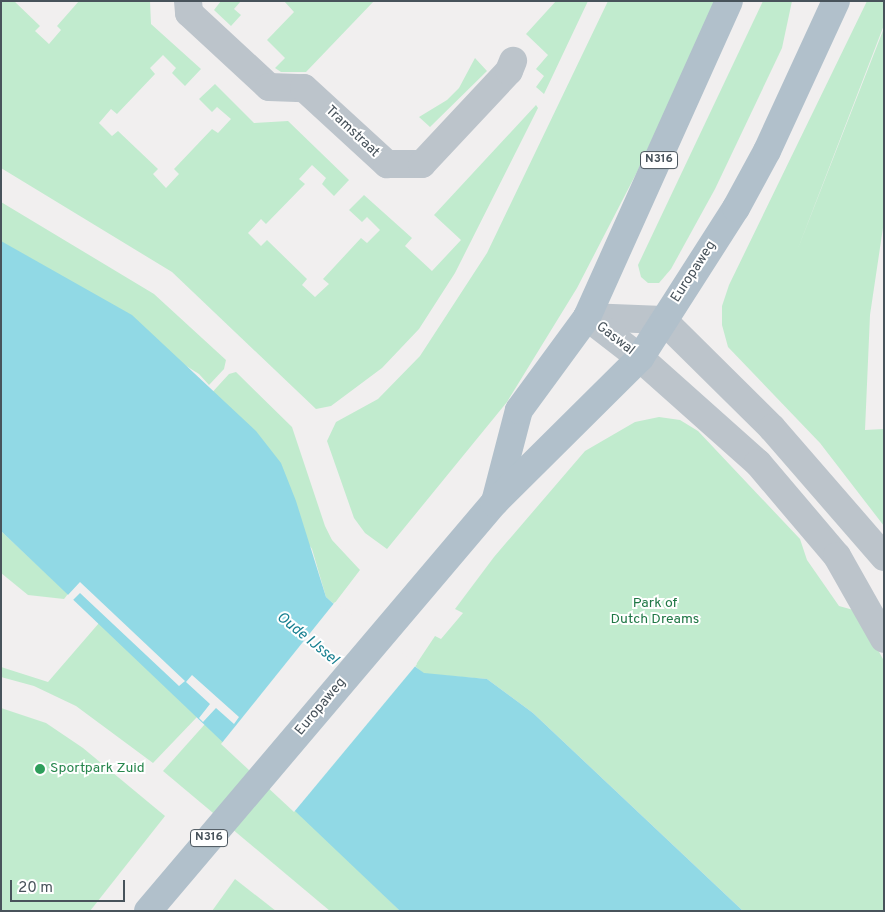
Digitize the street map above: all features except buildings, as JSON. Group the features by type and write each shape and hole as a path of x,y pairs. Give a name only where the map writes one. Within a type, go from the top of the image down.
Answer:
{"main road":[{"name":"Europaweg","path":"494,503 519,410 587,317 729,1"},
{"name":"Europaweg","path":"148,911 172,880 494,503 640,358 736,208 768,151 836,1"}],"street":[{"name":"Tramstraat","path":"188,1 189,14 269,87 304,88 387,164 422,164 509,71 513,61"},
{"name":"Gaswal","path":"587,317 663,320"},
{"name":"Gaswal","path":"587,317 640,358 758,463 837,556 884,639"},
{"path":"663,320 772,428 884,557"}],"green space":[{"path":"1,1 14,1 40,26 35,31 49,44 61,30 57,26 79,1 150,1 151,24 201,69 185,86 172,73 176,68 163,55 150,68 155,74 117,114 111,109 99,123 112,136 118,131 158,169 153,174 166,188 179,174 174,169 212,129 218,133 231,119 217,107 212,112 199,99 215,84 254,123 288,121 349,180 334,196 322,184 326,178 312,165 299,179 305,184 266,224 261,219 248,233 261,246 267,240 307,279 302,285 315,297 329,284 323,279 361,238 367,243 380,230 367,217 362,222 349,210 364,195 412,238 405,246 432,271 461,240 434,215 536,105 538,108 455,273 419,329 382,368 331,406 316,409 172,272 1,168"},
{"path":"221,1 241,1 234,9 241,15 231,26 214,10"},
{"path":"284,1 374,1 306,72 281,72 275,68 285,58 267,40 294,12"},
{"path":"556,1 588,1 544,94 536,87 544,76 536,69 548,55 526,34"},
{"path":"608,1 716,1 638,170 577,288 507,402 387,549 365,533 354,518 327,441 336,422 378,399 420,356 487,253"},
{"path":"763,1 792,1 782,48 715,189 671,269 659,283 648,283 641,277 638,265"},
{"path":"867,1 884,1 884,25 797,251 884,28 884,221 870,315 865,430 884,429 884,526 820,443 728,347 722,325 722,306 729,285"},
{"path":"475,58 487,71 430,127 419,117 447,100 459,88"},
{"path":"1,202 154,294 226,360 224,369 209,385 199,374 1,249"},
{"path":"236,372 292,427 325,526 332,540 360,570 334,604 326,597 312,549 207,398 229,374"},
{"name":"Park of Dutch Dreams","path":"659,417 680,420 698,431 800,539 807,560 839,606 857,611 884,661 884,911 743,911 533,713 487,679 424,674 415,666 435,636 441,639 463,613 455,609 494,557 585,451 635,422"},
{"path":"1,531 68,594 64,599 28,595 1,573"},
{"path":"99,623 197,717 153,763 76,706 34,686 1,677 1,667 48,682"},
{"name":"Sportpark Zuid","path":"1,708 46,723 83,748 165,816 90,911 1,911"},
{"path":"205,724 400,911 330,911 163,771"},
{"path":"235,879 276,911 212,911"}],"water":[{"name":"Oude IJssel","path":"1,241 132,315 256,431 281,463 296,501 326,597 356,624 424,673 487,679 533,713 743,911 400,911 1,531"}],"pier":[{"path":"80,582 185,681 179,686 80,593 72,601 67,596"},
{"path":"335,602 417,664 294,812 221,744"},
{"path":"192,675 239,717 234,724 216,708 203,722 199,718 210,704 186,682"}],"place":[{"name":"Sportpark Zuid","path":"40,769"}]}
